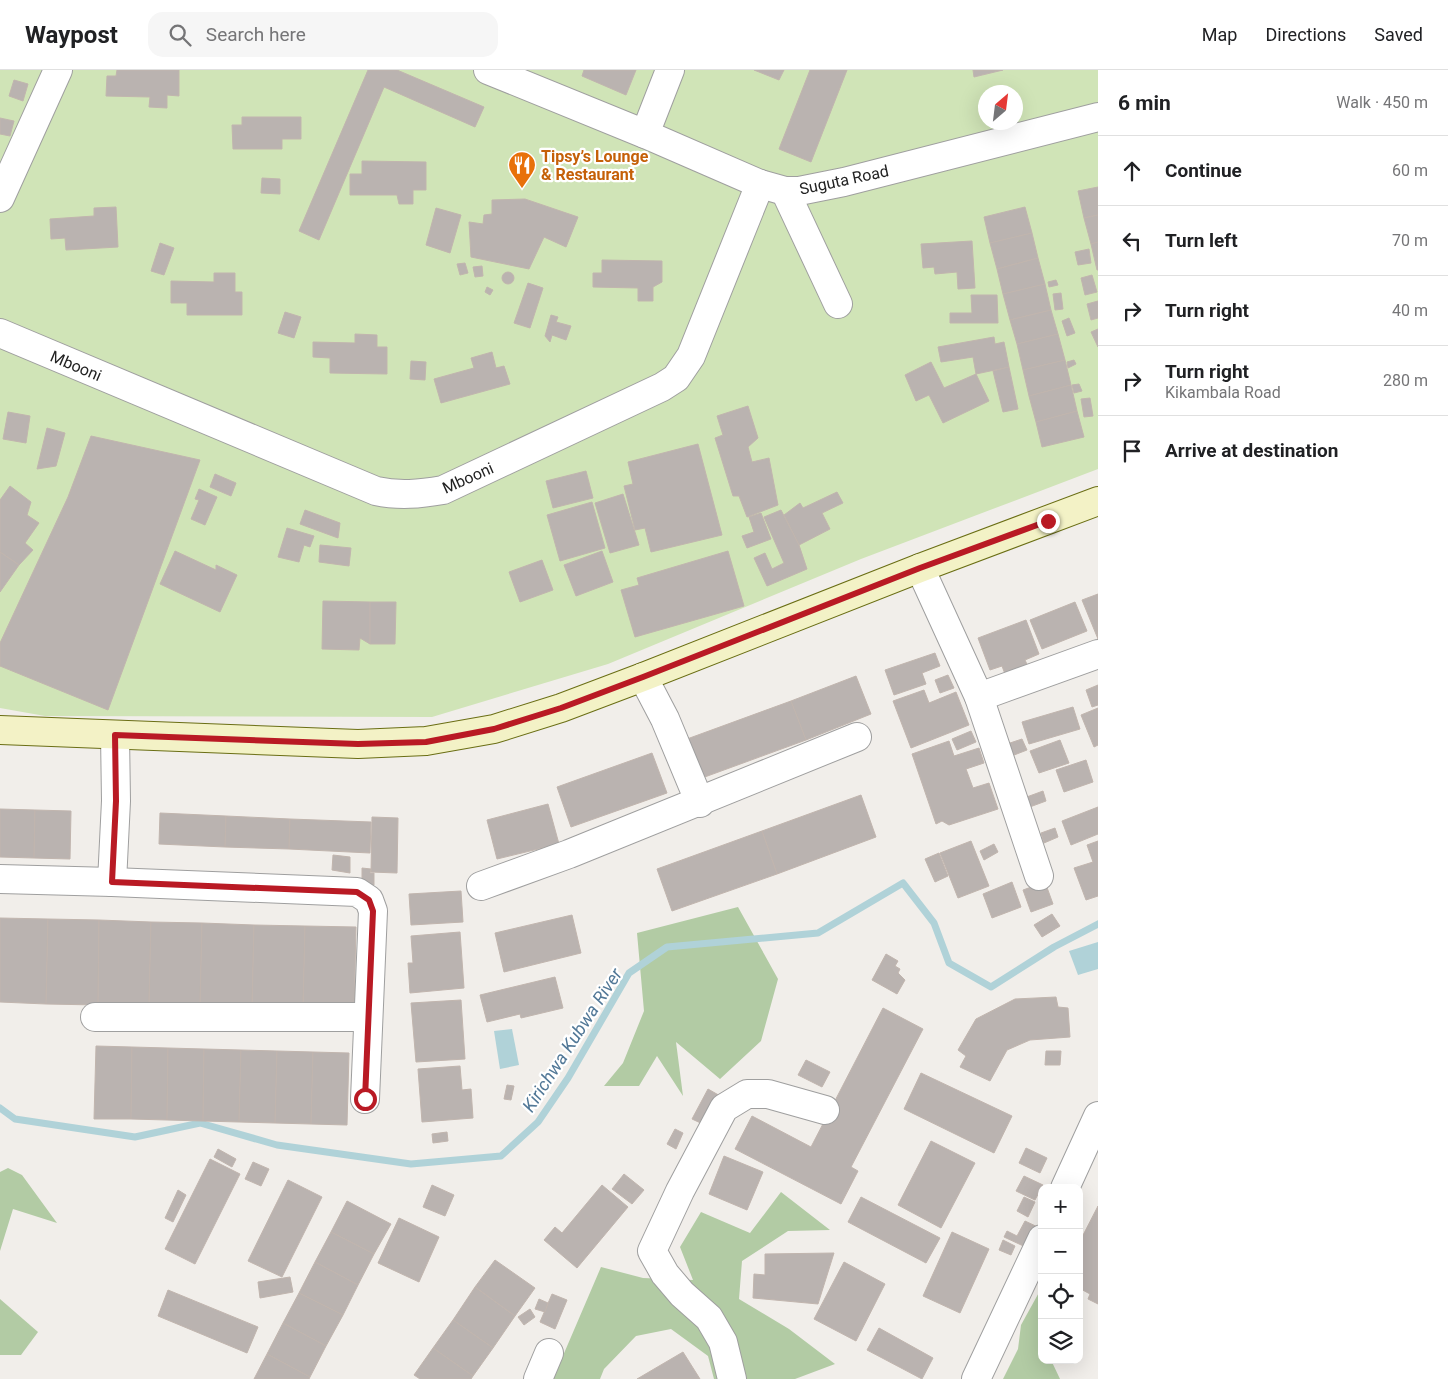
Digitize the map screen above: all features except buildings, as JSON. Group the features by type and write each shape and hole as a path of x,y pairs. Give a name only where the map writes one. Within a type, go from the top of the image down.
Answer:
{"main road":[{"path":"0,730 358,744 426,742 494,729 561,708 920,568 1098,501"}],"street":[{"path":"0,198 58,70"},
{"name":"Suguta Road","path":"488,70 645,134 760,184 785,191 799,191 844,182 1098,117"},
{"path":"645,134 670,70"},
{"name":"Mbooni","path":"0,333 376,491 391,494 419,495 443,490 662,387 676,378 691,356 760,184"},
{"path":"785,191 838,304"},
{"path":"920,568 979,697 1039,876"},
{"path":"979,697 1098,654"},
{"path":"643,677 665,719 700,802"},
{"path":"112,882 116,801 115,735"},
{"path":"481,886 569,854 858,737"},
{"path":"0,879 357,892 369,900 373,911 365,1099"},
{"path":"95,1017 367,1017"},
{"path":"732,1379 723,1342 709,1318 682,1294 665,1274 652,1251 680,1191 724,1108 747,1094 768,1094 825,1110"},
{"path":"1067,1184 1098,1116"},
{"path":"976,1379 1038,1247"},
{"path":"538,1379 549,1352"}],"green space":[{"path":"0,70 1098,70 1098,469 861,559 608,664 432,717 45,716 0,708"},
{"path":"738,907 778,979 761,1041 720,1079 676,1042 683,1096 657,1056 639,1086 604,1086 623,1063 644,1011 637,933"},
{"path":"8,1168 22,1175 57,1223 13,1209 0,1251 0,1172"},
{"path":"781,1192 830,1230 788,1231 742,1261 739,1299 789,1329 835,1364 795,1379 714,1379 708,1356 671,1329 636,1336 604,1369 600,1379 553,1379 601,1267 643,1278 693,1280 680,1247 701,1212 750,1233"},
{"path":"1038,1294 1038,1364 1053,1364 1060,1379 1003,1379 1018,1349 1021,1325"},
{"path":"0,1299 38,1332 21,1355 0,1355"}],"water":[{"path":"1098,942 1098,969 1078,975 1069,951"},
{"path":"512,1029 519,1065 500,1069 494,1031"}],"waterway":[{"name":"Kirichwa Kubwa River","path":"0,1108 15,1119 135,1137 200,1123 277,1145 411,1164 501,1156 538,1122 568,1078 629,973 667,947 818,933 903,883 934,923 949,963 991,987 1054,947 1098,924"}],"place":[{"name":"Tipsy’s Lounge & Restaurant","path":"522,189"}],"route":[{"path":"365,1099 373,911 369,900 357,892 112,882 116,801 115,735 358,744 426,742 494,729 561,708 920,568 1048,521"}]}
